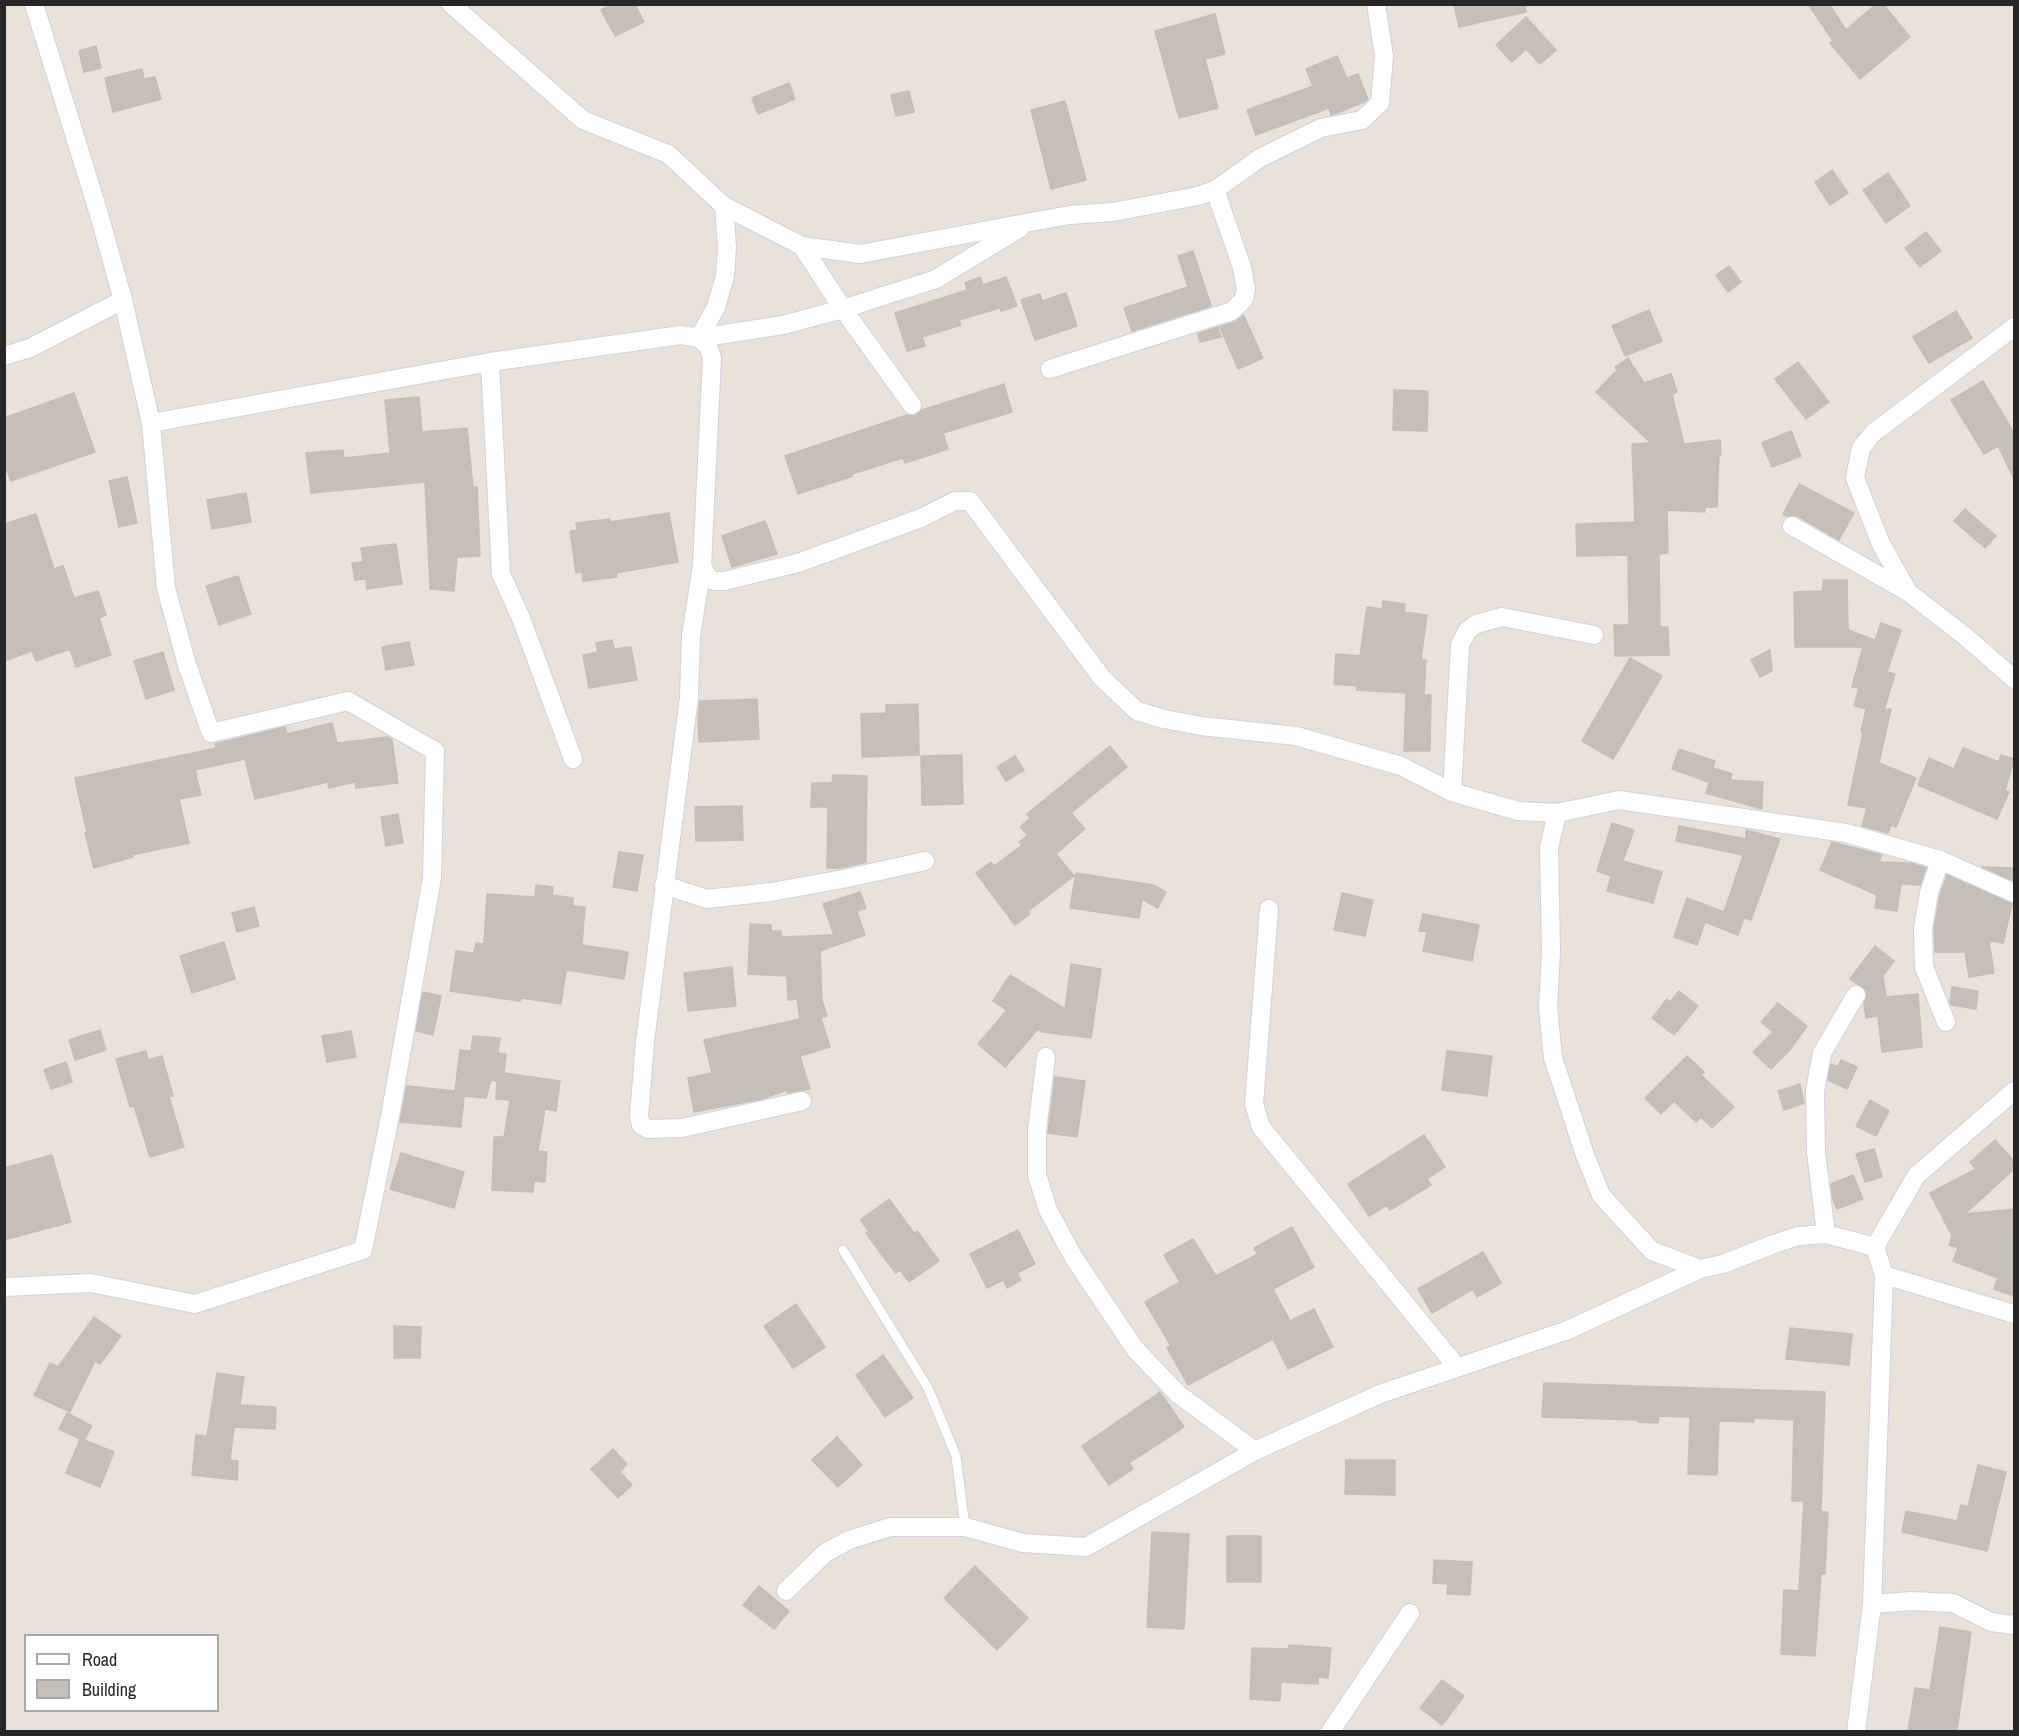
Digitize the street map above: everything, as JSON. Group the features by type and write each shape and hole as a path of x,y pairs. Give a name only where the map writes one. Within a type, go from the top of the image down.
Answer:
{"street":[{"path":"4,1287 91,1283 195,1304 363,1250 391,1111 432,878 435,751 348,700 211,733 187,665 166,588 151,423 123,300 34,4"},
{"path":"451,4 583,120 668,154 724,206 802,246 860,254 1030,222 1152,206 1198,196 1215,190 1260,158 1321,128 1362,120 1380,103 1384,56 1376,4"},
{"path":"1050,369 1232,311 1244,299 1246,289 1242,267 1215,190"},
{"path":"699,338 716,307 725,276 728,247 724,206"},
{"path":"151,423 490,362 681,335 699,338 783,325 843,309 936,279 1030,222"},
{"path":"802,246 843,309 912,405"},
{"path":"4,356 30,348 123,300"},
{"path":"1908,592 1881,544 1855,478 1861,448 1873,433 2014,327"},
{"path":"699,338 708,346 712,357 702,566 691,636 689,697 645,1042 639,1116 642,1125 648,1129 681,1128 802,1101"},
{"path":"490,362 501,573 521,618 573,759"},
{"path":"702,566 706,576 714,581 724,581 798,563 921,518 955,501 970,501 1102,678 1137,711 1201,726 1296,736 1401,766 1452,792 1518,811 1557,813 1619,800 1846,833 1940,860 2014,893"},
{"path":"1792,526 1908,592 1966,637 2014,679"},
{"path":"1452,792 1460,645 1467,631 1476,624 1502,617 1594,635"},
{"path":"1557,813 1550,848 1551,952 1548,1008 1553,1058 1585,1155 1601,1195 1652,1251 1700,1269"},
{"path":"1940,860 1929,893 1923,928 1924,968 1946,1022"},
{"path":"664,885 707,898 771,892 925,861"},
{"path":"1269,909 1254,1104 1261,1127 1456,1367"},
{"path":"1826,1234 1816,1152 1815,1091 1822,1053 1856,995"},
{"path":"1046,1057 1037,1131 1037,1174 1048,1210 1074,1258 1135,1349 1178,1394 1255,1450"},
{"path":"1856,1731 1872,1604 1884,1275 1875,1247 1916,1176 2014,1091"},
{"path":"786,1592 825,1553 849,1540 890,1527 966,1527 1023,1544 1086,1547 1255,1450 1380,1394 1568,1330 1700,1269 1723,1264 1798,1236 1826,1234 1875,1247"},
{"path":"1884,1275 2014,1314"},
{"path":"1872,1604 1912,1601 1953,1603 1991,1622 2014,1625"},
{"path":"1330,1731 1410,1613"}],"lane":[{"path":"843,1250 928,1388 956,1456 966,1527"}],"building":[{"path":"612,4 635,4 644,22 615,36 601,10"},
{"path":"1454,4 1525,4 1526,12 1459,27"},
{"path":"1808,4 1829,4 1846,30 1876,4 1883,4 1910,37 1860,79 1830,43 1833,41"},
{"path":"1215,14 1225,54 1205,59 1218,108 1179,118 1155,31"},
{"path":"1526,17 1556,50 1540,64 1526,49 1512,62 1496,45"},
{"path":"96,46 101,68 84,72 79,51"},
{"path":"1337,56 1347,78 1358,74 1368,99 1331,115 1329,108 1256,135 1247,110 1313,86 1306,69"},
{"path":"142,69 144,79 155,77 161,99 113,112 105,78"},
{"path":"789,83 795,99 758,114 752,98"},
{"path":"909,91 914,112 896,116 891,95"},
{"path":"1065,101 1086,180 1051,189 1031,110"},
{"path":"1832,170 1848,193 1830,205 1815,182"},
{"path":"1888,173 1910,206 1886,223 1863,190"},
{"path":"1926,232 1941,251 1920,267 1905,248"},
{"path":"1193,251 1211,306 1132,331 1124,308 1188,287 1178,256"},
{"path":"1729,266 1741,282 1728,292 1716,275"},
{"path":"980,277 983,285 1006,277 1017,306 1001,311 1000,308 959,320 961,325 922,337 925,346 907,351 895,313 967,290 965,283"},
{"path":"1066,293 1077,326 1035,340 1021,300 1040,294 1042,301"},
{"path":"1649,310 1662,341 1625,356 1612,326"},
{"path":"1956,311 1972,338 1929,363 1913,337"},
{"path":"1243,316 1263,358 1238,369 1220,327 1235,322"},
{"path":"1218,327 1221,337 1200,342 1198,334"},
{"path":"1628,358 1644,383 1671,374 1677,392 1672,394 1684,444 1720,440 1717,507 1705,507 1705,512 1667,510 1668,553 1659,554 1660,627 1668,627 1669,655 1615,656 1614,625 1629,625 1628,555 1577,556 1576,524 1635,522 1632,444 1651,443 1596,392 1617,370 1615,367"},
{"path":"1798,362 1829,402 1806,419 1775,379"},
{"path":"1983,381 2014,433 2014,479 1998,446 1984,454 1951,400"},
{"path":"1004,384 1012,412 943,433 948,449 905,463 903,458 798,494 785,456 907,415 914,416 922,410"},
{"path":"1394,390 1428,391 1427,431 1393,430"},
{"path":"74,393 95,452 11,481 4,463 4,418"},
{"path":"419,397 422,432 467,428 473,487 477,487 480,556 457,557 454,591 430,589 425,482 311,493 306,453 343,450 344,458 390,453 385,400"},
{"path":"1791,431 1801,456 1772,467 1762,443"},
{"path":"127,477 137,523 119,527 109,481"},
{"path":"1799,484 1854,513 1839,540 1798,516 1783,514"},
{"path":"246,493 251,522 212,529 207,500"},
{"path":"1965,509 1996,536 1985,548 1954,521"},
{"path":"669,513 678,562 616,573 617,577 583,581 582,572 576,573 570,531 577,530 576,523 610,519 610,522"},
{"path":"36,514 54,569 63,566 74,598 98,591 106,615 99,618 111,655 76,667 70,649 36,661 32,651 4,661 4,524"},
{"path":"765,521 777,554 732,567 722,536"},
{"path":"396,544 402,584 367,589 366,579 355,580 352,563 363,562 361,548"},
{"path":"238,576 251,614 219,625 206,586"},
{"path":"1823,580 1847,580 1848,630 1875,640 1881,623 1901,630 1887,672 1895,674 1884,710 1891,709 1879,763 1916,778 1896,827 1891,825 1888,833 1862,826 1867,808 1848,805 1866,709 1854,706 1859,688 1852,687 1863,647 1795,647 1794,592 1823,591"},
{"path":"1383,601 1405,604 1404,612 1427,615 1421,660 1426,660 1424,695 1431,695 1430,751 1404,751 1406,693 1357,690 1357,686 1334,684 1336,654 1360,656 1367,607 1382,609"},
{"path":"612,640 614,649 631,647 637,680 589,688 583,655 598,652 596,643"},
{"path":"409,642 414,665 386,670 382,647"},
{"path":"1770,650 1772,671 1760,677 1751,660"},
{"path":"163,652 174,690 146,699 134,661"},
{"path":"1630,658 1662,676 1613,759 1582,741"},
{"path":"757,699 759,739 699,742 700,701"},
{"path":"918,704 919,755 862,757 861,714 886,713 886,705"},
{"path":"332,723 337,743 387,737 392,740 398,783 356,788 355,782 329,788 328,782 255,799 245,759 195,770 201,795 179,799 189,843 132,855 133,857 94,868 75,778 216,748 215,744 285,727 287,734"},
{"path":"1110,746 1127,767 1071,813 1085,829 1056,854 1074,876 1028,911 1030,914 1015,925 976,873 991,862 994,866 1022,845 1019,842 1028,835 1020,827 1030,818 1027,814"},
{"path":"1963,748 1999,762 2001,755 2014,759 2005,791 2009,792 1997,819 1918,785 1929,758 1954,769"},
{"path":"1679,749 1715,761 1708,782 1672,769"},
{"path":"962,755 963,804 922,805 921,756"},
{"path":"1015,756 1024,770 1006,781 997,767"},
{"path":"1714,768 1732,774 1730,780 1763,782 1762,809 1706,793"},
{"path":"833,775 867,776 866,862 841,868 827,868 828,807 811,807 812,783 832,783"},
{"path":"742,806 743,840 696,841 695,807"},
{"path":"398,814 403,843 386,846 381,817"},
{"path":"1612,823 1634,830 1623,861 1662,872 1653,903 1607,891 1611,876 1597,871"},
{"path":"1679,826 1746,839 1746,830 1780,839 1751,920 1744,918 1738,935 1705,922 1697,945 1674,937 1687,898 1724,912 1743,855 1676,841"},
{"path":"1832,842 1882,855 1879,862 1911,863 1926,868 1920,885 1901,884 1897,911 1875,908 1877,895 1820,870"},
{"path":"619,852 643,855 637,891 613,887"},
{"path":"1982,867 2014,868 2014,881"},
{"path":"1076,873 1153,885 1166,892 1158,908 1142,899 1139,918 1070,908"},
{"path":"1947,875 2012,904 2003,943 1989,941 1994,973 1969,977 1965,952 1935,952 1934,929 1940,896"},
{"path":"536,885 553,887 552,895 573,898 573,906 585,907 582,945 628,952 624,979 566,970 561,1004 450,991 456,951 474,953 476,943 484,944 487,894 535,897"},
{"path":"860,892 866,908 857,911 865,935 820,951 822,1001 827,1016 821,1018 830,1047 800,1056 810,1089 788,1093 787,1090 762,1099 694,1112 688,1078 712,1073 704,1040 800,1019 797,999 788,1000 787,976 748,974 750,924 771,925 771,931 781,931 781,937 834,935 823,904"},
{"path":"1342,893 1373,900 1365,936 1334,930"},
{"path":"254,907 259,926 237,932 232,913"},
{"path":"1423,914 1479,925 1472,961 1423,951 1427,932 1419,931"},
{"path":"224,942 235,979 192,993 180,956"},
{"path":"1875,946 1894,961 1883,976 1886,997 1918,994 1922,1047 1882,1052 1878,1016 1866,1018 1864,1003 1867,996 1866,990 1850,979"},
{"path":"1071,964 1101,969 1091,1038 1042,1032 1038,1029 1005,1067 978,1044 1007,1010 993,1001 1010,975 1065,1009"},
{"path":"732,967 736,1006 688,1011 684,973"},
{"path":"1952,987 1978,991 1976,1009 1951,1005"},
{"path":"1679,991 1698,1006 1674,1035 1652,1018 1667,999 1670,1002"},
{"path":"423,992 441,996 433,1035 416,1031"},
{"path":"1778,1003 1807,1026 1789,1051 1771,1069 1753,1052 1773,1032 1761,1022"},
{"path":"100,1030 106,1050 75,1060 69,1040"},
{"path":"351,1031 356,1057 327,1062 322,1036"},
{"path":"473,1036 500,1038 498,1053 506,1054 504,1073 560,1081 556,1111 545,1109 538,1151 547,1152 545,1182 534,1181 533,1192 492,1190 494,1137 504,1137 510,1100 496,1099 497,1081 491,1080 486,1098 464,1096 461,1127 400,1122 407,1086 455,1091 460,1050 471,1051"},
{"path":"146,1051 148,1060 162,1056 173,1096 169,1097 184,1147 150,1157 134,1106 130,1107 116,1059"},
{"path":"1447,1051 1492,1056 1487,1096 1442,1090"},
{"path":"1687,1056 1704,1072 1701,1075 1734,1107 1712,1128 1701,1117 1696,1122 1674,1101 1661,1114 1645,1098"},
{"path":"1841,1060 1857,1067 1847,1089 1828,1080 1831,1064 1838,1067"},
{"path":"66,1062 72,1082 51,1089 44,1070"},
{"path":"1055,1077 1085,1081 1077,1137 1048,1133"},
{"path":"1800,1084 1804,1103 1784,1110 1778,1091"},
{"path":"1870,1100 1889,1111 1876,1136 1856,1126"},
{"path":"1424,1135 1445,1167 1427,1179 1431,1185 1390,1210 1387,1205 1369,1216 1348,1184"},
{"path":"1995,1140 2014,1161 2014,1169 1965,1214 2014,1209 2014,1296 1994,1289 1998,1278 1953,1261 1958,1248 1949,1245 1952,1236 1930,1193 1976,1169 1970,1162"},
{"path":"1874,1149 1882,1177 1865,1182 1856,1154"},
{"path":"401,1153 464,1172 454,1208 390,1189"},
{"path":"52,1155 71,1222 4,1240 4,1168"},
{"path":"1853,1175 1863,1199 1837,1209 1831,1184"},
{"path":"889,1199 914,1233 917,1231 939,1261 909,1282 900,1270 896,1273 866,1233 869,1231 860,1220"},
{"path":"1292,1227 1314,1267 1273,1289 1290,1321 1314,1309 1333,1347 1288,1369 1273,1339 1188,1385 1167,1348 1171,1346 1145,1302 1180,1282 1164,1255 1193,1239 1216,1276 1258,1254 1254,1248"},
{"path":"1018,1230 1035,1264 1017,1273 1021,1280 1007,1288 1003,1280 987,1288 970,1254"},
{"path":"1483,1252 1501,1283 1477,1297 1473,1289 1432,1313 1418,1289"},
{"path":"796,1304 825,1347 793,1368 764,1326"},
{"path":"94,1317 121,1336 100,1364 95,1361 70,1412 34,1395 50,1363 58,1367"},
{"path":"394,1326 421,1327 420,1358 394,1358"},
{"path":"1790,1328 1852,1334 1849,1365 1786,1359"},
{"path":"883,1355 913,1398 885,1417 856,1375"},
{"path":"217,1373 244,1377 240,1405 276,1407 275,1429 234,1427 230,1460 238,1461 237,1480 192,1475 196,1435 207,1436"},
{"path":"1544,1383 1825,1392 1821,1512 1828,1512 1825,1574 1821,1574 1815,1656 1781,1654 1784,1590 1799,1591 1804,1501 1792,1501 1794,1420 1754,1418 1754,1422 1719,1421 1717,1475 1688,1474 1690,1417 1659,1416 1658,1423 1638,1422 1638,1420 1542,1417"},
{"path":"1160,1392 1184,1427 1129,1463 1133,1469 1109,1485 1082,1446"},
{"path":"67,1413 92,1426 84,1440 114,1452 100,1487 66,1473 80,1439 59,1429"},
{"path":"837,1437 862,1465 838,1487 812,1460"},
{"path":"613,1449 627,1464 620,1472 632,1485 618,1498 591,1469"},
{"path":"1346,1460 1395,1460 1395,1495 1345,1494"},
{"path":"1978,1465 2006,1472 1987,1551 1902,1532 1906,1511 1957,1521 1961,1505 1968,1507"},
{"path":"1152,1532 1189,1534 1184,1629 1147,1627"},
{"path":"1227,1536 1261,1536 1261,1582 1227,1582"},
{"path":"1434,1560 1472,1562 1470,1595 1447,1594 1448,1584 1433,1583"},
{"path":"975,1566 1028,1618 997,1650 944,1598"},
{"path":"759,1586 789,1611 774,1629 743,1605"},
{"path":"1940,1627 1971,1632 1957,1731 1908,1731 1915,1688 1930,1690"},
{"path":"1289,1645 1331,1648 1328,1678 1318,1677 1318,1684 1281,1682 1280,1701 1250,1699 1252,1648 1289,1649"},
{"path":"1442,1680 1464,1696 1442,1725 1420,1708"}]}
